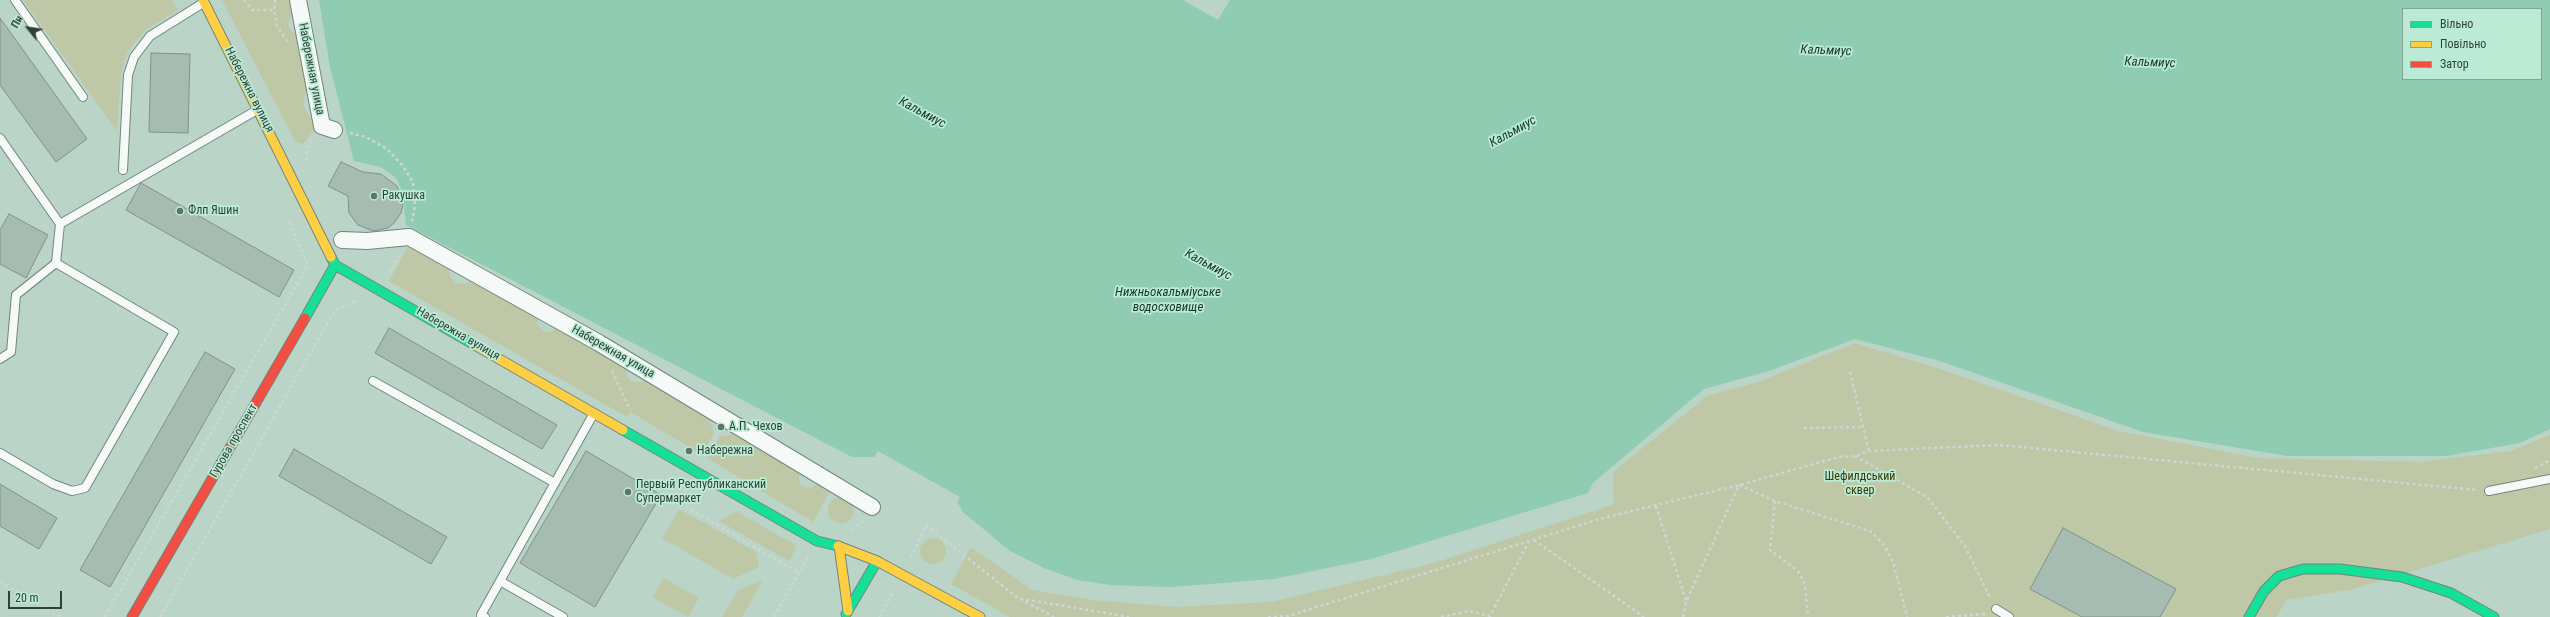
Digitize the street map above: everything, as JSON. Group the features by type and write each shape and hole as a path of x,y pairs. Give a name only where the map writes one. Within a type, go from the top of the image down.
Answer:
{"main road":[{"name":"Набережна вулиця","path":"204,1 335,265 817,541 839,546 877,561"},
{"name":"Гурова проспект","path":"132,617 335,265"},
{"path":"839,546 846,614"},
{"path":"846,614 877,561 980,617"},
{"path":"2249,617 2264,591 2279,576 2303,569 2340,569 2402,577 2451,593 2494,617"}],"street":[{"name":"Набережная улица","path":"298,0 328,128"},
{"name":"Набережная улица","path":"410,234 599,343 872,507"},
{"path":"342,240 367,241 410,234"}],"lane":[{"path":"15,0 83,97"},
{"path":"123,170 128,75 134,57 150,36 204,1"},
{"path":"60,224 258,108"},
{"path":"0,138 60,224 56,263 16,295 11,352 0,359"},
{"path":"0,453 53,484 72,491 85,488 174,332 56,263"},
{"path":"373,381 555,483"},
{"path":"485,617 481,615 594,413"},
{"path":"2489,491 2550,479"},
{"path":"500,581 563,617"},
{"path":"1996,609 2009,617"},
{"path":"954,614 966,610"},
{"path":"846,614 858,617"}],"path":[{"path":"244,0 252,10 260,12 274,10"},
{"path":"160,617 331,317 338,309 353,301 375,300 410,234 415,206 413,182 403,166 387,149 366,137 328,128 307,150 305,158 308,165"},
{"path":"105,617 308,265 287,216"},
{"path":"1850,372 1869,451"},
{"path":"1804,428 1864,427"},
{"path":"1268,617 1288,616 1603,518 1739,485 1839,457 1855,456 1869,451 1999,445 2336,478 2489,491"},
{"path":"1855,456 1927,497 1965,546 1996,609 1995,613 1946,617"},
{"path":"2530,471 2550,460"},
{"path":"1739,485 1775,501 1870,531 1885,546 1894,565 1907,617"},
{"path":"1683,617 1686,602 1739,485"},
{"path":"1775,501 1770,550 1798,571 1805,584 1808,617"},
{"path":"678,502 799,573"},
{"path":"1656,506 1686,602"},
{"path":"846,532 858,526 872,507"},
{"path":"926,525 1018,598 1054,617"},
{"path":"1533,540 1644,617"},
{"path":"774,617 817,541"},
{"path":"1440,617 1469,611 1490,617 1529,541"},
{"path":"0,582 61,617"},
{"path":"1018,598 1128,617"}],"green space":[{"path":"23,0 172,0 178,10 147,29 134,43 126,56 121,75 117,131"},
{"path":"222,0 291,0 294,15 289,19 288,26 292,32 299,33 309,82 304,98 304,107 317,127 303,144 295,141"},
{"path":"410,243 450,267 449,275 455,283 465,284 471,279 538,316 537,325 543,331 551,332 557,327 627,366 626,375 632,382 641,382 645,378 713,418 711,424 714,433 702,455 631,412 627,417 389,281"},
{"name":"Шефилдський сквер","path":"1855,343 1940,369 2119,431 2257,458 2420,462 2511,451 2550,435 2550,529 2354,589 2287,600 2276,617 1010,617 951,584 971,547 1032,590 1093,600 1177,607 1271,602 1434,563 1614,504 1613,472 1707,396 1758,382"},
{"path":"733,431 800,472 799,481 802,486 811,488 820,482 831,489 813,522 707,458 720,436 729,435"},
{"path":"841,497 850,501 854,510 850,519 841,523 832,519 828,510 832,501"},
{"path":"679,509 756,552 759,567 733,579 662,538"},
{"path":"736,511 797,546 789,561 719,521"},
{"path":"933,538 942,542 946,551 942,560 933,564 924,560 920,551 924,542"},
{"path":"663,578 699,598 688,617 652,597"},
{"path":"763,580 742,617 722,617 738,590"}],"water":[{"name":"Нижньокальміуське водосховище","path":"319,0 1183,0 1218,20 1230,0 2550,0 2550,429 2520,443 2446,456 2287,456 2143,432 1940,361 1855,339 1769,371 1704,389 1593,483 1588,493 1371,559 1274,579 1171,587 1110,585 1077,580 1044,568 1010,551 963,512 957,502 960,497 878,451 874,457 852,457 406,225 403,193 396,178 381,167 354,161 330,67"}],"building":[{"path":"0,18 87,139 56,162 0,85"},
{"path":"151,53 190,54 188,133 149,132"},
{"name":"Ракушка","path":"341,162 363,172 381,174 397,186 403,205 401,213 394,223 388,228 373,231 358,225 349,213 348,196 328,186"},
{"path":"141,183 294,270 279,297 126,210"},
{"path":"9,214 48,235 26,278 0,264 0,230"},
{"path":"389,328 557,425 542,449 375,353"},
{"path":"205,352 235,369 110,587 80,570"},
{"path":"294,449 447,537 431,564 279,476"},
{"path":"586,451 661,495 595,607 520,563"},
{"path":"0,484 57,518 39,549 0,526"},
{"path":"2063,528 2176,589 2160,617 2082,617 2030,589"}],"traffic: fast":[{"path":"331,257 335,265 473,344"},
{"path":"305,318 335,265"},
{"path":"623,430 817,541 838,546"},
{"path":"846,614 877,561"},
{"path":"2249,617 2264,591 2279,576 2303,569 2340,569 2402,577 2451,593 2494,617"}],"traffic: slow":[{"path":"203,0 331,257"},
{"path":"473,344 623,430"},
{"path":"838,546 877,561 980,617"},
{"path":"839,546 848,611"}],"traffic: jam":[{"path":"132,617 305,318"}],"place":[{"name":"Ракушка","path":"374,196"},
{"name":"Флп Яшин","path":"180,211"},
{"name":"А.П. Чехов","path":"721,427"},
{"name":"Набережна","path":"689,451"},
{"name":"Первый Республиканский Супермаркет","path":"628,492"}],"water label":[{"name":"Кальмиус","path":"1826,51"},
{"name":"Кальмиус","path":"2150,63"},
{"name":"Кальмиус","path":"922,113"},
{"name":"Кальмиус","path":"1513,132"},
{"name":"Кальмиус","path":"1208,265"}]}
